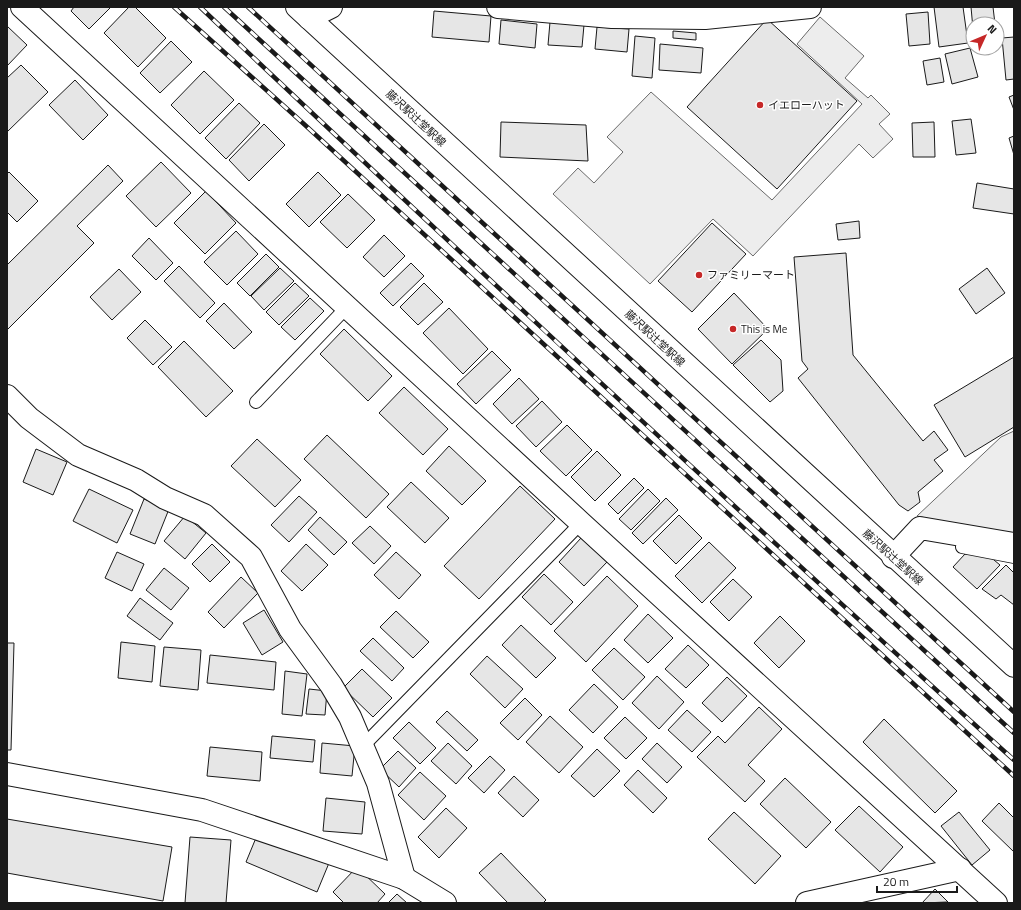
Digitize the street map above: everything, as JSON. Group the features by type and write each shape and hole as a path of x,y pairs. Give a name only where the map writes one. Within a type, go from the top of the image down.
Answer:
{"street":[{"path":"22,7 581,523 996,903"},
{"path":"303,13 331,7"},
{"path":"498,7 612,17 705,18 810,7"},
{"name":"藤沢駅辻堂駅線","path":"303,13 892,557 1014,666"},
{"path":"7,396 30,418 78,455 136,480 165,498 204,515 251,557 290,629 331,685 350,717 378,783 404,878"},
{"path":"892,557 920,528 1014,544"},
{"path":"7,774 202,810 404,878 445,903"},
{"path":"807,903 960,869"}],"lane":[{"path":"256,402 347,307"},
{"path":"363,746 581,523"},
{"path":"962,547 1014,557"}],"shaded area":[{"path":"820,17 864,56 845,78 868,98 871,95 890,114 879,124 893,139 873,158 859,144 753,256 713,219 650,284 553,194 578,168 594,183 623,152 607,137 651,92 772,200 862,104 797,44"},
{"path":"1014,431 1014,533 953,524 917,516 1001,437"}],"building":[{"path":"74,7 111,7 89,29 71,11"},
{"path":"129,7 135,7 166,38 138,67 104,33"},
{"path":"934,7 963,7 965,21 965,43 939,47"},
{"path":"971,7 993,7 994,16 972,16"},
{"path":"434,11 491,16 489,42 432,37"},
{"path":"928,12 930,44 909,46 906,14"},
{"path":"767,19 857,101 777,189 687,107"},
{"path":"501,20 537,24 535,48 499,44"},
{"path":"550,22 584,25 582,47 548,45"},
{"path":"7,26 27,45 7,66"},
{"path":"597,27 629,29 627,52 595,49"},
{"path":"673,31 696,33 696,40 673,38"},
{"path":"635,36 655,38 652,78 632,76"},
{"path":"1014,37 1014,79 1006,80 1004,56 1005,56 1005,38"},
{"path":"171,41 192,62 160,93 140,73"},
{"path":"660,44 703,48 701,73 659,70"},
{"path":"965,49 965,56 972,56 978,77 952,84 945,54"},
{"path":"940,58 944,82 927,85 923,61"},
{"path":"21,65 48,92 7,132 7,78"},
{"path":"204,71 234,100 200,134 171,105"},
{"path":"75,80 108,115 83,140 49,105"},
{"path":"1014,95 1014,110 1009,97"},
{"path":"239,103 260,123 226,159 205,138"},
{"path":"971,119 976,153 956,155 952,121"},
{"path":"501,122 586,125 588,161 500,157"},
{"path":"934,122 935,157 913,157 912,123"},
{"path":"264,124 285,145 249,181 229,160"},
{"path":"1014,136 1014,155 1009,138"},
{"path":"161,162 191,193 156,227 126,196"},
{"path":"108,165 123,181 77,226 94,243 7,330 7,265"},
{"path":"9,172 38,201 17,222 7,212 7,174"},
{"path":"318,172 341,195 309,227 286,204"},
{"path":"977,183 1014,189 1014,214 973,208"},
{"path":"206,191 236,223 205,254 174,223"},
{"path":"348,194 375,220 347,248 320,222"},
{"path":"859,221 860,238 838,240 836,224"},
{"path":"712,223 746,254 692,312 658,281"},
{"path":"236,231 258,254 227,285 204,262"},
{"path":"384,235 405,256 384,277 363,257"},
{"path":"149,238 173,263 156,280 132,256"},
{"path":"846,253 853,355 923,441 934,431 948,450 934,460 943,471 918,492 920,502 908,511 899,505 798,378 808,369 802,361 794,257"},
{"path":"266,254 279,267 250,296 237,283"},
{"path":"411,263 424,276 393,306 380,293"},
{"path":"179,266 215,303 200,318 164,281"},
{"path":"280,268 294,281 264,310 251,296"},
{"path":"987,268 1005,293 976,314 959,289"},
{"path":"119,269 141,292 112,320 90,297"},
{"path":"295,283 309,296 279,325 266,312"},
{"path":"424,283 443,302 418,325 400,307"},
{"name":"This is Me","path":"734,293 768,329 732,364 698,329"},
{"path":"310,298 324,311 295,340 281,327"},
{"path":"224,303 252,332 234,349 206,321"},
{"path":"449,308 488,349 463,374 423,333"},
{"path":"145,320 172,347 153,365 127,338"},
{"path":"344,329 392,376 368,401 320,354"},
{"path":"761,340 781,360 783,391 770,402 733,365"},
{"path":"184,341 233,391 206,417 158,367"},
{"path":"492,351 511,370 476,404 457,384"},
{"path":"1014,357 1014,427 965,457 934,405"},
{"path":"519,378 539,399 512,424 493,404"},
{"path":"404,387 448,429 423,455 379,413"},
{"path":"542,401 562,422 536,447 516,426"},
{"path":"567,425 592,450 566,476 540,451"},
{"path":"327,435 389,494 366,518 304,459"},
{"path":"257,439 301,480 275,507 231,466"},
{"path":"449,446 486,481 462,505 426,471"},
{"path":"36,449 67,462 53,495 23,482"},
{"path":"597,451 621,475 595,501 571,477"},
{"path":"634,478 644,488 618,514 608,504"},
{"path":"411,482 449,518 425,543 387,507"},
{"path":"520,486 555,519 479,599 444,566"},
{"path":"89,489 133,510 117,543 73,521"},
{"path":"648,489 660,501 631,530 619,519"},
{"path":"299,496 317,512 289,542 271,525"},
{"path":"666,498 678,510 643,544 632,533"},
{"path":"144,499 169,509 155,544 130,534"},
{"path":"679,515 702,538 676,564 653,541"},
{"path":"185,516 206,533 185,559 164,541"},
{"path":"320,517 347,542 334,555 308,530"},
{"path":"370,526 391,546 374,564 352,543"},
{"path":"581,538 607,562 584,586 559,562"},
{"path":"709,542 736,568 702,603 675,576"},
{"path":"212,544 230,562 210,582 192,564"},
{"path":"306,544 328,565 302,591 281,571"},
{"path":"117,552 144,564 132,591 105,578"},
{"path":"396,552 421,575 399,599 374,575"},
{"path":"965,554 988,555 1000,565 977,589 953,567"},
{"path":"1006,565 1014,573 1014,605 1001,595 996,599 982,589"},
{"path":"164,568 189,588 171,610 146,590"},
{"path":"544,574 573,602 551,625 522,597"},
{"path":"607,576 638,606 586,662 554,631"},
{"path":"241,577 258,593 224,628 208,612"},
{"path":"733,579 752,597 729,621 710,602"},
{"path":"140,598 173,623 160,640 127,616"},
{"path":"264,610 283,642 262,655 243,623"},
{"path":"396,611 429,642 413,658 380,627"},
{"path":"648,614 673,638 648,663 624,640"},
{"path":"780,616 805,641 779,668 754,643"},
{"path":"521,625 556,658 536,678 502,645"},
{"path":"373,638 404,668 392,681 360,651"},
{"path":"121,642 155,646 152,682 118,678"},
{"path":"7,643 14,643 11,750 7,750"},
{"path":"688,645 709,665 686,688 665,669"},
{"path":"164,647 201,650 198,690 160,686"},
{"path":"614,648 645,677 623,700 592,670"},
{"path":"210,655 276,662 274,690 207,683"},
{"path":"487,656 523,689 505,708 470,674"},
{"path":"362,669 392,698 373,717 343,688"},
{"path":"285,671 307,674 302,716 282,714"},
{"path":"657,676 684,702 659,729 632,703"},
{"path":"727,677 747,696 722,722 702,703"},
{"path":"594,684 618,707 593,733 569,710"},
{"path":"309,689 327,691 325,715 306,714"},
{"path":"525,698 542,715 518,740 500,723"},
{"path":"759,707 782,729 748,765 765,781 745,802 697,757 718,736 725,743"},
{"path":"687,710 711,732 692,752 668,730"},
{"path":"447,711 478,740 467,751 436,722"},
{"path":"550,716 583,747 559,773 526,742"},
{"path":"625,717 647,738 626,759 604,738"},
{"path":"884,719 957,791 935,813 863,742"},
{"path":"409,722 436,748 420,764 393,738"},
{"path":"272,736 315,740 313,762 270,758"},
{"path":"322,743 355,746 352,776 320,773"},
{"path":"448,743 472,766 456,784 431,761"},
{"path":"657,743 682,767 667,783 642,759"},
{"path":"210,747 262,752 260,781 207,776"},
{"path":"597,749 620,771 594,797 571,776"},
{"path":"398,751 416,768 399,787 380,769"},
{"path":"490,756 505,770 484,793 468,778"},
{"path":"638,770 667,798 653,813 624,785"},
{"path":"420,772 446,796 424,820 398,795"},
{"path":"514,776 539,800 523,817 498,793"},
{"path":"785,778 831,822 806,848 760,804"},
{"path":"326,798 365,802 362,834 323,831"},
{"path":"999,803 1014,818 1014,852 982,821"},
{"path":"859,806 903,847 880,872 835,830"},
{"path":"446,808 467,828 439,858 418,837"},
{"path":"734,812 781,856 755,884 708,839"},
{"path":"959,812 990,850 972,865 941,826"},
{"path":"7,819 172,847 163,901 7,873"},
{"path":"258,833 329,863 317,892 246,862"},
{"path":"190,837 231,840 226,903 185,903"},
{"path":"501,853 546,900 543,903 508,903 479,873"},
{"path":"357,867 385,894 377,903 344,903 333,892"},
{"path":"935,889 948,902 922,903"},
{"path":"397,894 407,903 388,903"}],"railway":[{"path":"174,7 305,125 1014,776"},
{"path":"200,7 604,386 808,574 1014,760"},
{"path":"224,7 1014,733"},
{"path":"248,7 1014,712"}],"place":[{"name":"イエローハット","path":"760,105"},
{"name":"ファミリーマート","path":"699,275"},
{"name":"This is Me","path":"733,329"}]}
